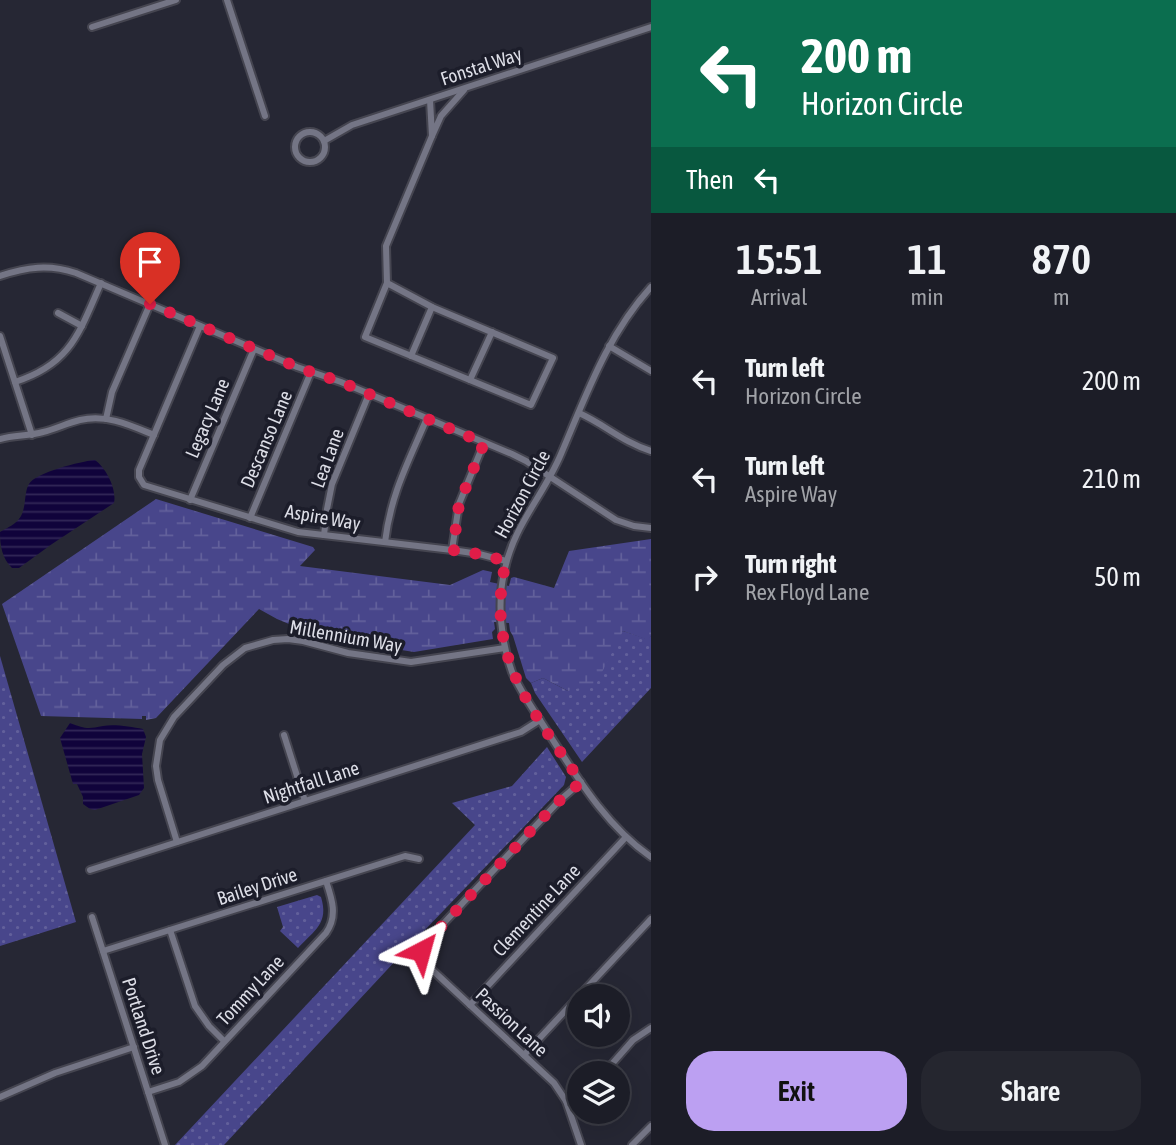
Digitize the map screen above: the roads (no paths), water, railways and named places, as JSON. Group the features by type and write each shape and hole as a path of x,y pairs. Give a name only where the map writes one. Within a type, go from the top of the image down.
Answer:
{"street":[{"path":"92,27 176,0"},
{"path":"227,0 265,116"},
{"name":"Fonstal Way","path":"324,142 352,125 651,27"},
{"path":"387,283 432,307 553,358 531,405 365,337 387,283 386,246 441,116 465,88"},
{"path":"430,100 432,136"},
{"path":"307,132 315,133 324,142 323,154 314,162 301,159 296,153 295,144 299,136 307,132"},
{"path":"0,276 26,268 52,267 76,273 526,461 617,520 651,528"},
{"path":"15,382 32,377 54,364 72,344 100,283"},
{"name":"Horizon Circle","path":"651,287 609,346 551,477 521,524 506,561 501,622 505,648 518,685 540,720 605,814 626,837 651,857"},
{"path":"106,419 112,393 150,304"},
{"path":"411,356 432,307"},
{"path":"58,313 82,326"},
{"path":"0,439 32,435 80,420 106,419 128,424 154,435 200,326"},
{"path":"470,380 492,332"},
{"path":"0,336 32,435"},
{"path":"609,346 651,371"},
{"name":"Legacy Lane","path":"190,500 254,349"},
{"name":"Descanso Lane","path":"250,518 312,372"},
{"name":"Lea Lane","path":"324,535 332,484 369,394"},
{"path":"579,413 631,444 651,451"},
{"path":"385,542 396,488 427,418"},
{"name":"Aspire Way","path":"154,435 139,470 141,481 149,487 298,531 453,550 506,561"},
{"path":"453,550 459,504 484,443"},
{"name":"Millennium Way","path":"177,842 158,780 156,766 160,740 174,717 223,665 245,648 257,643 288,639 348,653 411,662 505,648"},
{"name":"Nightfall Lane","path":"90,870 521,732 540,720"},
{"path":"284,736 304,801"},
{"name":"Passion Lane","path":"581,782 559,801 422,948 421,955 428,966 554,1083 566,1101 581,1145"},
{"name":"Clementine Lane","path":"470,1005 626,837"},
{"name":"Bailey Drive","path":"103,951 405,856 419,859"},
{"name":"Tommy Lane","path":"148,1092 185,1079 202,1066 330,928 334,909 326,881"},
{"name":"Portland Drive","path":"92,918 165,1145"},
{"path":"524,1055 650,921"},
{"path":"170,930 195,1006 224,1041"},
{"path":"615,1061 633,1040 651,1028"},
{"path":"0,1097 55,1073 134,1047"},
{"path":"632,1145 651,1126"}]}
